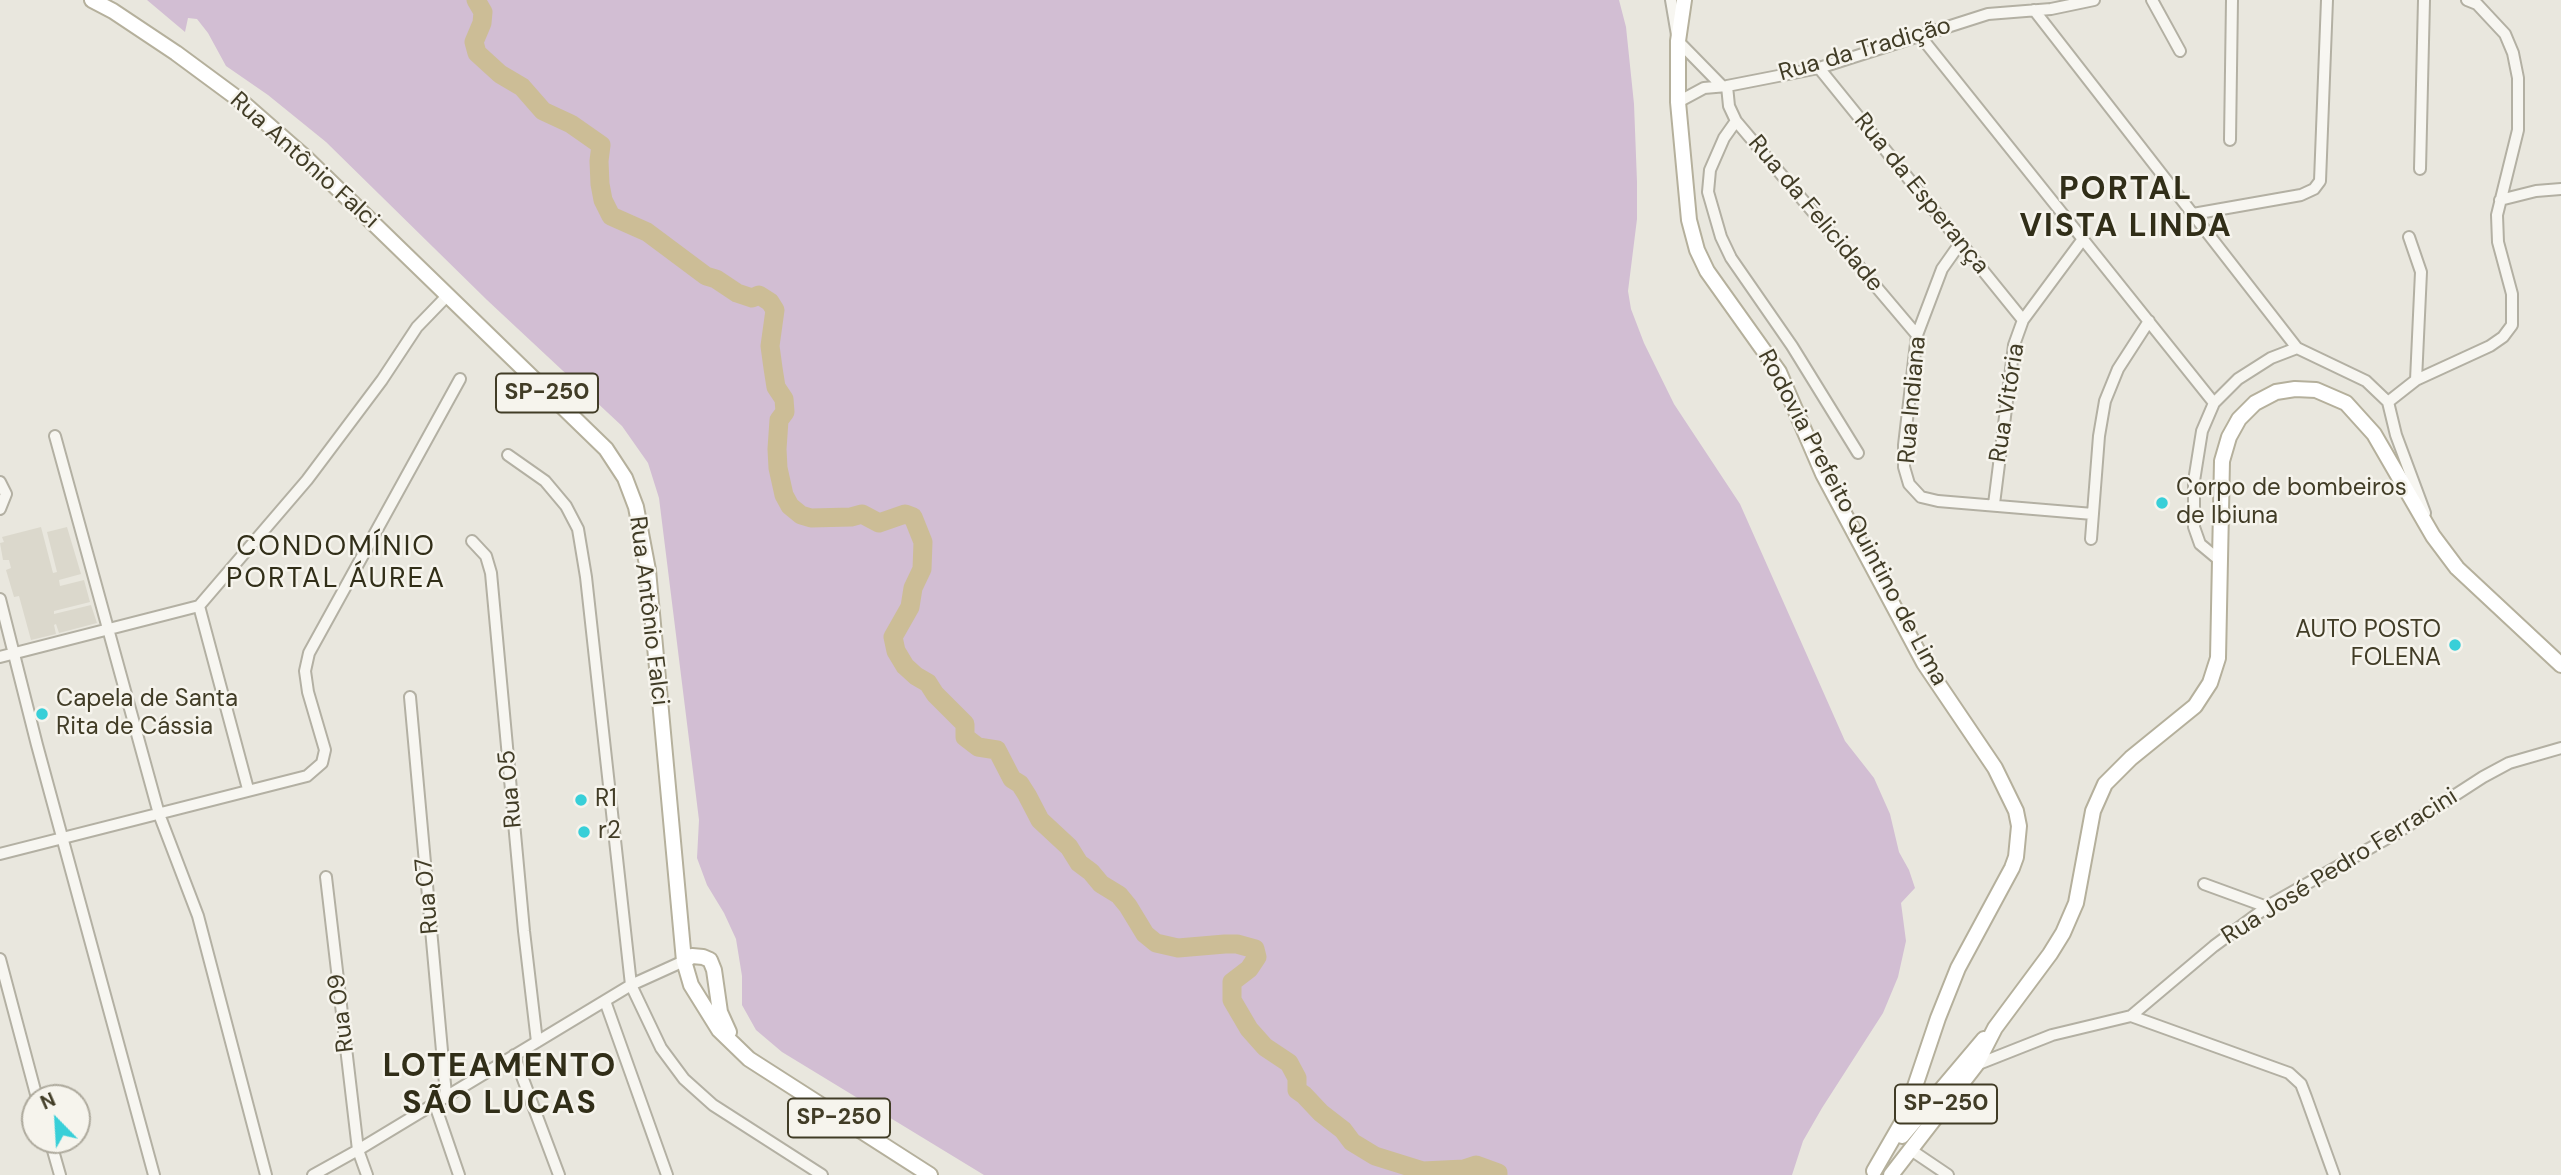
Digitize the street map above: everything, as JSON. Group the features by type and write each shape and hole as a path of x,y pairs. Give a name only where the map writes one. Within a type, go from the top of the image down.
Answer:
{"main road":[{"name":"Rua Antônio Falci","path":"92,0 176,53 241,102 306,158 606,449 625,478 636,507 648,570 684,961 691,985 714,1022 749,1059 930,1175"},
{"name":"Rodovia Prefeito Quintino de Lima","path":"1684,0 1678,41 1678,102 1689,220 1697,250 1707,271 1779,372 1823,474 1924,663 1994,768 2017,814 2019,826 2017,857 1958,968 1904,1119 1876,1174"},
{"name":"SP-250","path":"1917,1118 1995,1028 2050,954 2076,903 2093,811 2105,784 2131,758 2196,706 2210,683 2218,658 2222,461 2229,437 2239,419 2255,402 2276,392 2295,389 2316,390 2346,403 2359,415 2388,456 2433,536 2457,568 2561,664"},
{"path":"684,961 692,956 710,960 720,1012 732,1037 749,1059"},
{"name":"SP-250","path":"1891,1175 1976,1065 1995,1028"},
{"path":"1876,1174 1910,1136 1917,1118 1923,1067"}],"street":[{"path":"1671,0 1678,41 1724,86"},
{"name":"Rua da Tradição","path":"1678,102 1703,88 1819,68 1988,14 2094,0"},
{"path":"2152,0 2180,51"},
{"path":"2230,140 2232,0"},
{"path":"2193,214 2301,195 2314,189 2320,181 2327,0"},
{"path":"2420,169 2424,0"},
{"path":"2388,402 2417,380 2490,346 2503,337 2512,325 2512,294 2498,242 2497,215 2518,130 2518,78 2513,53 2505,34 2477,4 2467,0"},
{"path":"2034,10 2297,348 2367,381 2379,390 2388,402 2396,435 2433,536"},
{"path":"1921,37 2214,403"},
{"name":"Rua da Esperança","path":"1819,68 2024,320"},
{"name":"Rua da Felicidade","path":"1724,86 1736,121 1917,335"},
{"path":"1736,121 1724,138 1710,170 1708,192 1721,237 1731,258 1792,346 1858,453"},
{"path":"2500,200 2536,191 2561,190"},
{"path":"2409,237 2421,272 2417,380"},
{"name":"Rua Vitória","path":"1994,504 2014,345 2024,320 2083,239"},
{"name":"Rua Indiana","path":"1961,242 1942,269 1917,335 1904,445 1904,467 1909,484 1921,497 1938,501 1994,504"},
{"path":"0,657 199,606 307,480 382,380 417,327 447,296"},
{"path":"2091,539 2099,436 2105,401 2118,369 2150,321"},
{"path":"2218,558 2200,544 2194,527 2192,506 2202,431 2214,403 2238,379 2271,358 2297,348"},
{"path":"0,854 307,776 322,763 325,750 308,692 305,671 309,653 460,379"},
{"path":"55,436 159,814 198,916 266,1175"},
{"path":"508,455 545,481 566,506 578,528 592,628 631,985 661,1048 684,1079 713,1105 822,1175"},
{"path":"0,482 6,494 0,509"},
{"path":"1994,504 2093,513"},
{"name":"Rua 05","path":"472,541 486,556 491,573 524,931 537,1042"},
{"path":"0,599 154,1175"},
{"path":"199,606 248,789"},
{"name":"Rua 07","path":"410,697 446,1095"},
{"name":"Rua José Pedro Ferracini","path":"1976,1065 2052,1035 2131,1016 2214,946 2267,907 2395,834 2483,777 2509,763 2561,748"},
{"name":"Rua 09","path":"326,877 358,1150 367,1175"},
{"path":"2204,884 2267,907"},
{"path":"0,959 33,1084"},
{"path":"313,1175 631,985 684,961"},
{"path":"605,1001 667,1175"},
{"path":"2131,1016 2289,1073 2301,1084 2334,1175"},
{"path":"514,1055 559,1175"},
{"path":"433,1102 459,1175"},
{"path":"1910,1150 1948,1175"},
{"path":"54,1154 60,1175"}],"shaded area":[{"path":"147,0 1619,0 1626,27 1634,104 1637,219 1628,291 1631,309 1644,343 1674,404 1740,504 1845,741 1874,778 1890,814 1899,852 1915,888 1901,903 1906,941 1898,977 1883,1013 1803,1141 1792,1175 984,1175 782,1052 756,1030 742,1005 742,976 736,939 707,885 697,858 699,820 659,498 648,463 622,426 487,300 326,142 268,95 226,66 197,19 188,18 185,32"},
{"path":"41,527 53,573 57,572 47,532 67,527 81,574 59,580 60,586 84,580 90,602 54,611 54,614 91,605 97,623 59,633 56,624 56,634 31,640 19,596 14,597 6,570 11,568 9,560 3,560 0,543 4,542 2,537"}],"waterway":[{"path":"476,0 483,12 482,23 474,42 477,53 500,74 522,87 543,111 571,124 601,145 600,184 603,200 611,216 647,232 706,276 716,279 737,293 752,298 759,295 770,302 775,310 770,346 776,387 784,399 785,412 779,420 778,468 784,495 790,506 801,515 811,518 851,517 862,514 879,523 905,514 913,517 923,542 922,569 913,588 910,607 893,637 896,651 905,666 928,683 935,694 965,724 965,737 978,747 997,750 1012,779 1020,784 1040,820 1069,847 1079,863 1101,884 1119,895 1145,934 1156,943 1178,948 1237,944 1255,949 1257,957 1249,969 1232,982 1232,1000 1249,1029 1265,1047 1289,1063 1297,1078 1297,1090 1343,1130 1352,1142 1375,1156 1423,1171 1464,1169 1476,1165 1498,1175"}],"place":[{"name":"Corpo de bombeiros de Ibiuna","path":"2162,503"},
{"name":"AUTO POSTO FOLENA","path":"2455,645"},
{"name":"Capela de Santa Rita de Cássia","path":"42,714"},
{"name":"R1","path":"581,800"},
{"name":"r2","path":"584,832"}],"district":[{"name":"PORTAL VISTA LINDA","path":"2126,210"},
{"name":"CONDOMÍNIO PORTAL ÁUREA","path":"336,564"},
{"name":"LOTEAMENTO SÃO LUCAS","path":"500,1086"}]}
